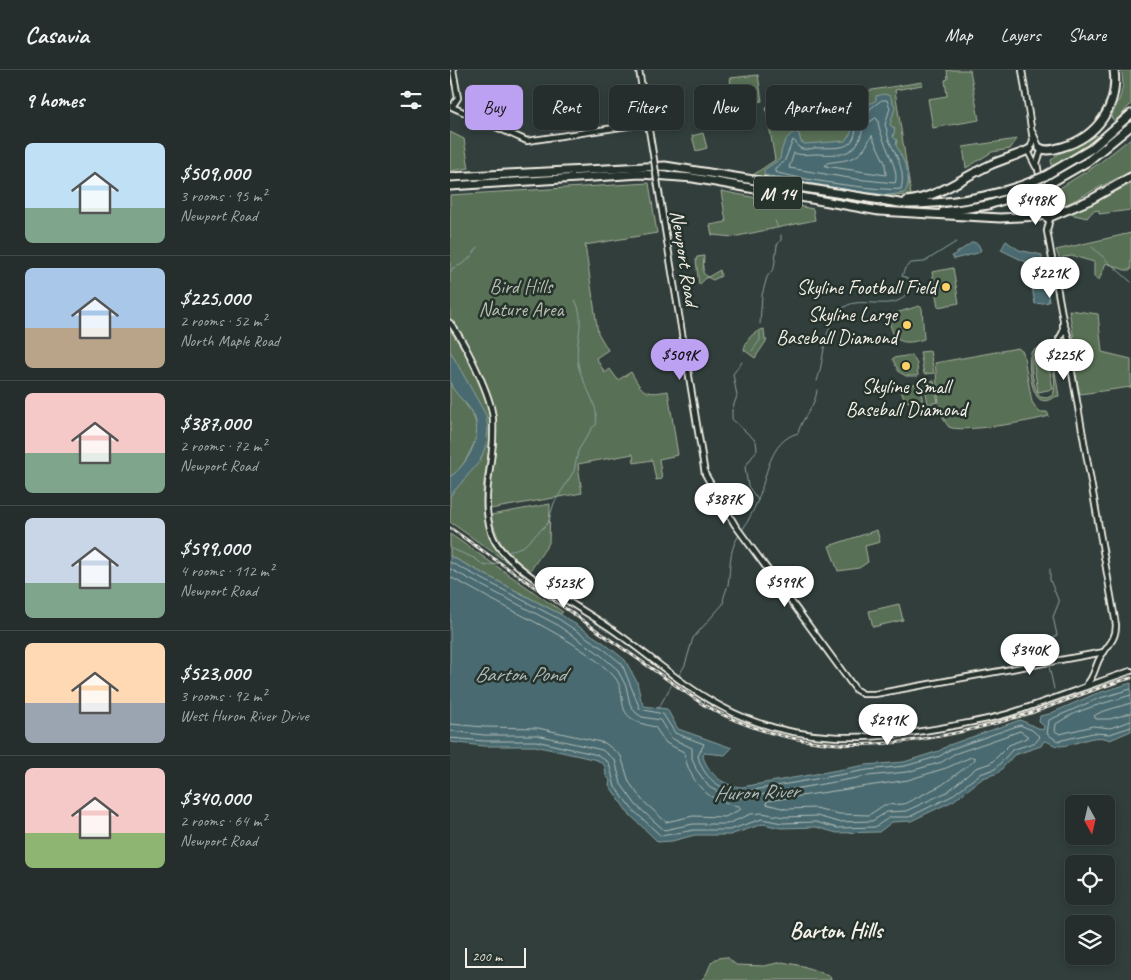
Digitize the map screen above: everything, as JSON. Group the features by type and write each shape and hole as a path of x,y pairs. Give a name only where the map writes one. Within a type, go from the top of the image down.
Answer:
{"highway":[{"path":"1039,150 1064,146 1080,139 1098,125 1113,101 1116,82 1114,70"},
{"name":"M 14","path":"450,177 665,166 872,200 906,204 950,203 995,194 1033,181 1042,174 1091,149 1131,114"},
{"name":"M 14","path":"450,186 627,175 680,176 905,214 973,208 1035,190 1087,162 1131,126"},
{"path":"872,200 906,201 934,195 990,165 1031,151"},
{"path":"1050,215 1090,200 1131,177"},
{"path":"905,214 1000,218 1041,214"}],"street":[{"path":"453,70 458,98 452,107 527,141 609,128"},
{"name":"Newport Road","path":"639,70 642,85"},
{"path":"1022,70 1033,134 1039,150 1037,163 1042,174 1043,195 1041,214 1047,231 1063,320 1068,336 1064,344"},
{"name":"Newport Road","path":"649,130 704,474 741,532 853,686 863,694 875,694 1104,652"},
{"path":"1033,134 1031,151 1042,174"},
{"path":"1031,151 1039,150"},
{"path":"1031,151 1039,150"},
{"path":"1043,195 1050,215 1047,231"},
{"path":"1041,214 1045,208 1050,215"},
{"path":"1041,214 1045,219 1050,215"},
{"path":"1063,320 1062,335 1059,339 1064,344 1070,364 1116,625 1114,639 1104,652 1086,686"},
{"path":"450,323 462,341 492,414 493,441 486,494 489,524 497,546 522,569 618,633 687,686 715,704 740,716 780,730 822,736 864,738 913,733 1017,711 1131,671"},
{"path":"1062,335 1068,336"},
{"path":"1095,672 1098,676 1107,679"}],"green space":[{"path":"947,70 970,70 979,120 933,128 928,99 947,96 945,80 948,79"},
{"path":"1121,70 1131,70 1131,104 1115,122 1111,117 1122,89"},
{"path":"758,75 762,101 756,102 756,85 731,85 730,78"},
{"path":"922,82 922,85 895,90 911,195 889,196 753,175 775,160 770,130 868,130 868,91"},
{"path":"450,132 464,139 469,168 450,171"},
{"path":"703,133 707,148 696,151 692,136"},
{"path":"1096,135 1098,137 1065,160 1052,166 1051,160 1056,156"},
{"path":"1131,138 1131,171 1067,204 1059,198 1055,191 1098,164"},
{"path":"1017,139 1010,149 992,152 966,168 963,147"},
{"name":"Bird Hills Nature Area","path":"649,183 657,233 585,245 598,333 608,350 596,358 605,373 610,369 618,380 631,372 645,391 654,393 668,391 678,455 659,459 662,479 656,480 652,460 634,463 633,454 578,464 582,493 490,509 491,474 496,446 496,415 476,361 450,320 450,195"},
{"path":"1131,184 1131,210 1099,214 1099,210 1093,211 1087,218 1070,214"},
{"path":"721,191 813,209 815,220 733,237 712,235 710,225 726,222"},
{"path":"1131,233 1131,270 1125,270 1106,263 1099,280 1094,277 1094,262 1073,256 1063,257 1064,263 1061,262 1056,250"},
{"path":"704,256 703,273 708,277 720,270 721,276 713,280 707,277 699,285 696,260 697,257"},
{"name":"Skyline Football Field","path":"953,268 959,303 938,307 932,272"},
{"name":"Skyline Large Baseball Diamond","path":"919,306 922,308 924,339 902,342 894,336 889,315"},
{"path":"1069,310 1098,314 1102,352 1131,359 1131,387 1080,394 1069,348 1074,348 1075,345"},
{"path":"764,329 765,340 767,340 755,358 744,350 746,342 751,336"},
{"path":"450,330 474,371 488,405 490,438 483,489 484,517 487,529 500,551 521,572 450,522 450,496 486,445 471,391 450,351"},
{"path":"1040,347 1051,348 1059,396 1046,401 1037,397 1030,377 1029,361 1032,351","holes":["1037,350 1045,350 1052,365 1054,378 1053,395 1047,398 1040,397 1037,393 1032,373 1034,353"]},
{"path":"1018,348 1023,352 1032,402 1039,412 1047,412 1049,416 981,428 949,427 942,414 938,397 935,363"},
{"path":"930,351 934,373 924,374 920,352"},
{"name":"Skyline Small Baseball Diamond","path":"912,355 917,364 918,376 906,376 899,372 893,358"},
{"path":"1047,356 1053,389 1038,392 1033,359"},
{"path":"934,381 938,402 928,404 924,382"},
{"path":"450,382 472,414 476,422 477,431 466,459 450,477"},
{"name":"Skyline Small Baseball Diamond","path":"920,384 923,404 921,405 906,401 899,388"},
{"path":"550,504 549,543 530,571 504,548 491,515"},
{"path":"877,530 880,542 865,546 868,562 859,568 838,571 829,546"},
{"path":"450,534 563,612 560,614 450,556"},
{"path":"899,604 903,620 873,627 869,611"},
{"path":"727,957 736,965 764,966 782,962 803,966 830,976 831,980 701,980 715,959"}],"water":[{"path":"884,94 890,96 895,107 890,125 895,129 893,137 897,140 896,145 908,175 907,187 904,193 888,195 854,191 764,175 764,170 780,159 784,143 795,132 799,134 801,142 805,144 845,141 851,130 868,130 868,103 876,100 876,96"},
{"path":"1006,241 1019,250 1042,255 1042,264 1036,267 1001,250"},
{"path":"973,242 978,244 981,250 978,253 954,259 952,256"},
{"path":"1030,276 1046,276 1049,302 1035,304"},
{"path":"450,351 486,415 488,430 486,445 480,461 450,496 450,477 463,465 468,457 477,430 473,413 454,391 450,382"},
{"name":"Barton Pond","path":"450,556 560,614 604,643 625,660 637,682 644,706 667,709 678,729 732,748 725,755 704,753 703,757 713,774 723,782 735,786 742,787 866,765 904,762 939,751 949,745 1020,720 1043,730 1044,726 1039,722 1040,716 1095,694 1131,683 1131,731 1110,740 1091,738 1057,746 1044,741 1041,746 1014,755 998,773 983,778 953,801 911,821 892,822 879,832 837,833 816,827 781,828 763,824 730,835 695,835 672,841 658,842 628,813 609,785 610,780 606,776 605,766 597,760 535,746 483,746 450,742"}],"waterway":[{"path":"775,221 778,228"},
{"path":"760,324 762,295 767,277 774,268 777,245 781,240 781,235"},
{"path":"817,381 829,328 833,319 840,311 848,305 856,303 896,302 903,298 907,290 908,278 902,276 905,268 911,263 924,262 956,242"},
{"path":"450,274 453,268 468,260 478,247"},
{"path":"1092,247 1131,282"},
{"path":"506,553 524,546 548,523 554,503 574,471 578,451 592,428 596,425 597,417 593,402 578,364 580,316 575,300"},
{"path":"752,351 760,340 760,332"},
{"path":"742,362 733,374 737,396 732,410 732,419 756,441 757,450 745,467 748,486 758,500"},
{"path":"741,532 758,500 775,451 788,437 798,433 814,401 817,390"},
{"path":"678,677 685,665 693,638 723,604 728,585 731,553 739,535"},
{"path":"450,548 474,558 485,566 498,563"},
{"path":"1044,661 1040,656 1042,646 1057,635 1053,617 1059,602 1050,580 1050,569"},
{"path":"1049,666 1054,689"},
{"path":"658,709 671,686"}],"railway":[{"path":"450,528 704,705 743,723 782,736 822,743 861,744 902,742 942,736 1024,715 1131,678"}],"place":[{"name":"Skyline Football Field","path":"946,287"},
{"name":"Skyline Large Baseball Diamond","path":"907,325"},
{"name":"Skyline Small Baseball Diamond","path":"906,366"}],"district":[{"name":"Barton Hills","path":"836,930"}],"water label":[{"name":"Huron River","path":"756,792"}]}
